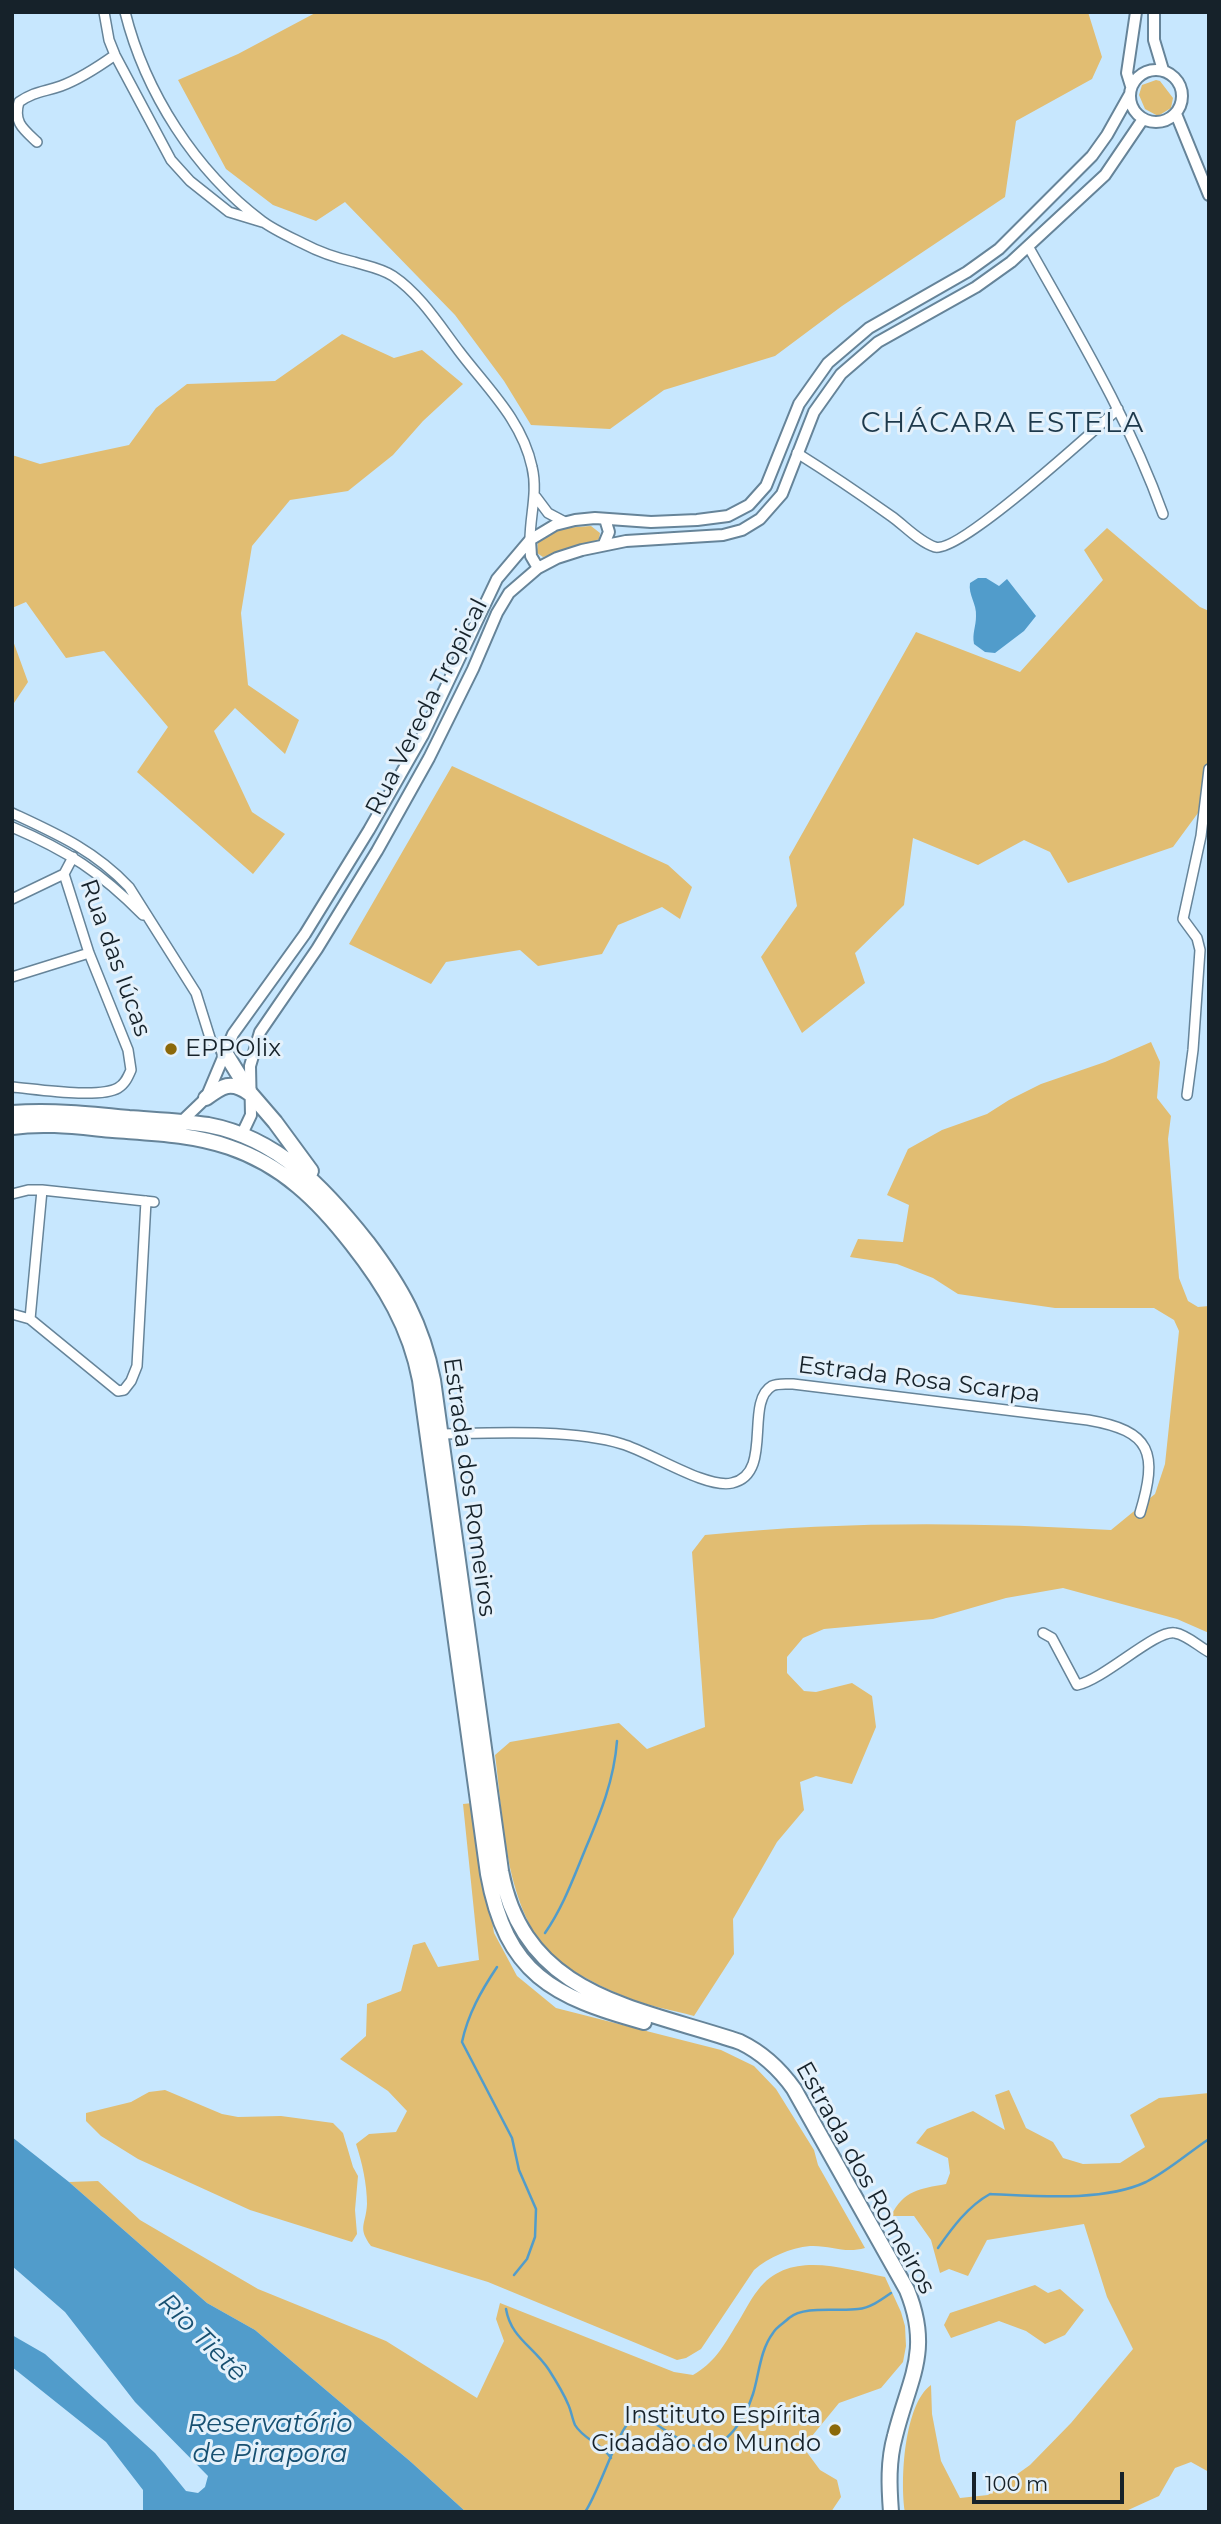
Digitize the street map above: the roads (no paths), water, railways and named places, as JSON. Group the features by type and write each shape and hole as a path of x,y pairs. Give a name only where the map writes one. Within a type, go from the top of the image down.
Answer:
{"main road":[{"path":"224,1051 250,1093 275,1122 326,1193"},
{"path":"206,1098 229,1084 250,1093"},
{"name":"Estrada dos Romeiros","path":"12,1113 62,1113 183,1129 250,1155 281,1172 308,1193 372,1270 393,1301 406,1328 420,1380 488,1874 496,1909 510,1942 540,1977 570,1997 648,2023 708,2032"},
{"name":"Estrada dos Romeiros","path":"12,1126 183,1129 207,1125 242,1134 282,1156 326,1193 382,1263 412,1311 430,1366 500,1871 506,1896 516,1920 536,1950 551,1966 576,1984 611,2001 740,2042 757,2050 784,2075 898,2273 913,2305 920,2338 919,2350 916,2372 894,2438 889,2480 891,2512"}],"street":[{"path":"104,12 115,55 142,101 162,144 190,181 229,212 264,223 317,250 377,267 392,275 406,286 492,390 513,420 532,467 536,496 530,540 531,556 538,568"},
{"path":"125,12 140,62 174,123 203,164 264,223"},
{"path":"1131,90 1141,74 1148,70 1163,70 1176,78 1181,85 1182,100 1176,114 1163,121 1143,118 1133,108 1127,73 1136,12"},
{"path":"1154,12 1154,40 1163,70"},
{"path":"37,142 20,127 16,117 19,102 32,93 61,86 115,55"},
{"name":"Rua Vereda Tropical","path":"206,1098 233,1034 305,933 369,830 438,705 497,579 530,540 565,522 585,519 651,522 697,520 727,516 749,505 766,486 799,404 828,363 869,328 967,272 999,249 1092,156 1107,135 1131,90"},
{"path":"1176,114 1206,180 1209,195"},
{"name":"Rua Vereda Tropical","path":"242,1134 250,1115 250,1066 260,1032 317,949 388,832 451,714 502,601 517,584 557,558 604,544 705,537 742,530 760,519 782,494 818,405 852,363 878,342 989,279 1104,176 1143,118"},
{"path":"1028,246 1103,377 1140,453 1163,514"},
{"path":"797,453 850,486 918,537 941,548 999,510 1040,478 1118,409"},
{"path":"536,496 548,513 565,522"},
{"path":"604,544 609,531 606,519"},
{"path":"1187,1095 1200,950 1196,938 1183,919 1201,836 1209,769"},
{"path":"12,813 74,842 117,874 139,901 196,993 211,1041 224,1051"},
{"path":"35,837 39,825"},
{"path":"12,827 60,848 109,882 153,924"},
{"name":"Rua das Iúcas","path":"12,1087 93,1093 119,1088 131,1070 128,1050 89,953 64,874 73,857"},
{"path":"12,899 64,874"},
{"path":"12,977 89,953"},
{"path":"183,1129 206,1098"},
{"path":"30,1319 42,1190"},
{"path":"12,1194 42,1190 150,1201 137,1366 124,1390 118,1391 30,1319 12,1314"},
{"name":"Estrada Rosa Scarpa","path":"441,1434 549,1435 604,1440 630,1447 707,1480 728,1484 743,1479 754,1465 759,1415 767,1391 771,1386 793,1384 1076,1418 1122,1427 1132,1432 1146,1450 1146,1495 1140,1513"},
{"path":"1043,1633 1052,1638 1077,1685 1105,1673 1165,1633 1180,1634 1209,1652"}],"water":[{"path":"978,578 986,578 999,586 1007,579 1036,616 1024,631 995,653 985,652 974,644 976,612 970,583"},
{"name":"Reservatório de Pirapora","path":"12,2137 69,2182 207,2303 255,2330 466,2512 143,2512 143,2490 106,2442 12,2367 12,2335 45,2354 155,2453 186,2491 198,2493 205,2487 208,2476 135,2402 65,2312 12,2266"}],"waterway":[{"path":"545,1933 567,1893 601,1810 610,1784 617,1741"},
{"path":"497,1967 476,2003 462,2042 512,2138 519,2170 536,2209 535,2237 527,2259 514,2275"},
{"path":"938,2248 968,2211 990,2194 1070,2196 1110,2193 1154,2178 1209,2139"},
{"path":"585,2512 621,2435 632,2419 643,2416 678,2438 699,2447 718,2444 727,2438 746,2412 765,2347 778,2327 796,2314 813,2310 862,2308 891,2293"},
{"path":"506,2309 518,2335 557,2382 575,2425 611,2458"}],"place":[{"name":"EPPOlix","path":"171,1049"},
{"name":"Instituto Espírita Cidadão do Mundo","path":"835,2430"}],"district":[{"name":"CHÁCARA ESTELA","path":"1003,424"}],"water label":[{"name":"Rio Tietê","path":"202,2338"}]}
